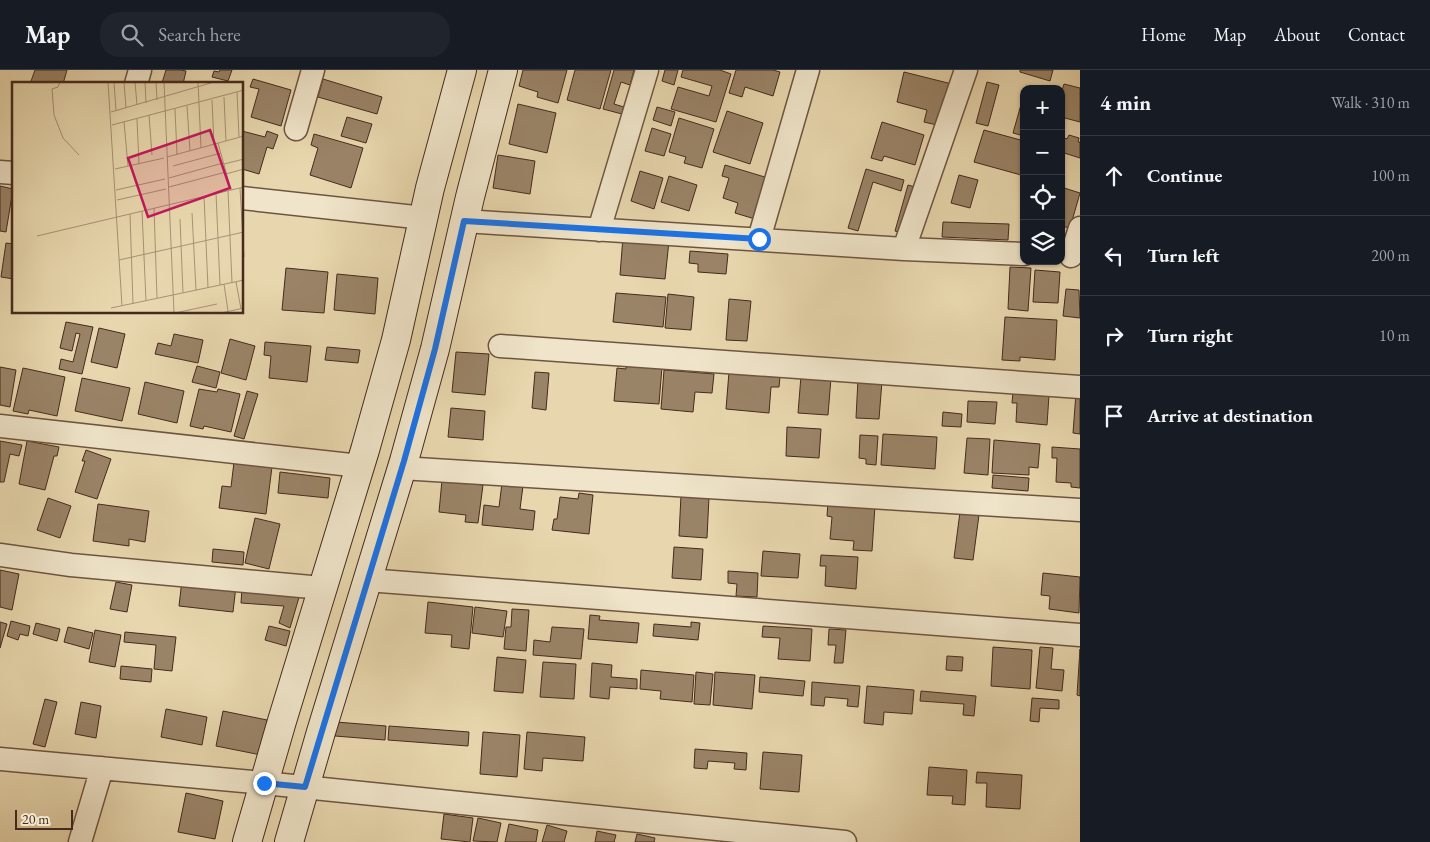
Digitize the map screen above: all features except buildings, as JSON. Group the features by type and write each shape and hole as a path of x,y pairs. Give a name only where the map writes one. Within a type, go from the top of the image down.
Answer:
{"main road":[{"path":"247,842 396,340 424,218 462,70"},
{"path":"289,842 435,349 464,221 503,70"}],"street":[{"path":"296,129 313,70"},
{"path":"599,230 647,70"},
{"path":"759,239 808,70"},
{"path":"904,249 966,70"},
{"path":"244,198 424,218"},
{"path":"464,221 904,249 1020,254"},
{"path":"1071,256 1080,228"},
{"path":"500,346 1080,387"},
{"path":"0,426 360,466"},
{"path":"401,468 1080,510"},
{"path":"0,556 71,565 322,588"},
{"path":"367,580 1080,634"},
{"path":"0,759 305,787 742,837 845,842"},
{"path":"80,842 102,768"}],"route":[{"path":"264,783 305,787 404,461 435,349 464,221 759,239"}]}
